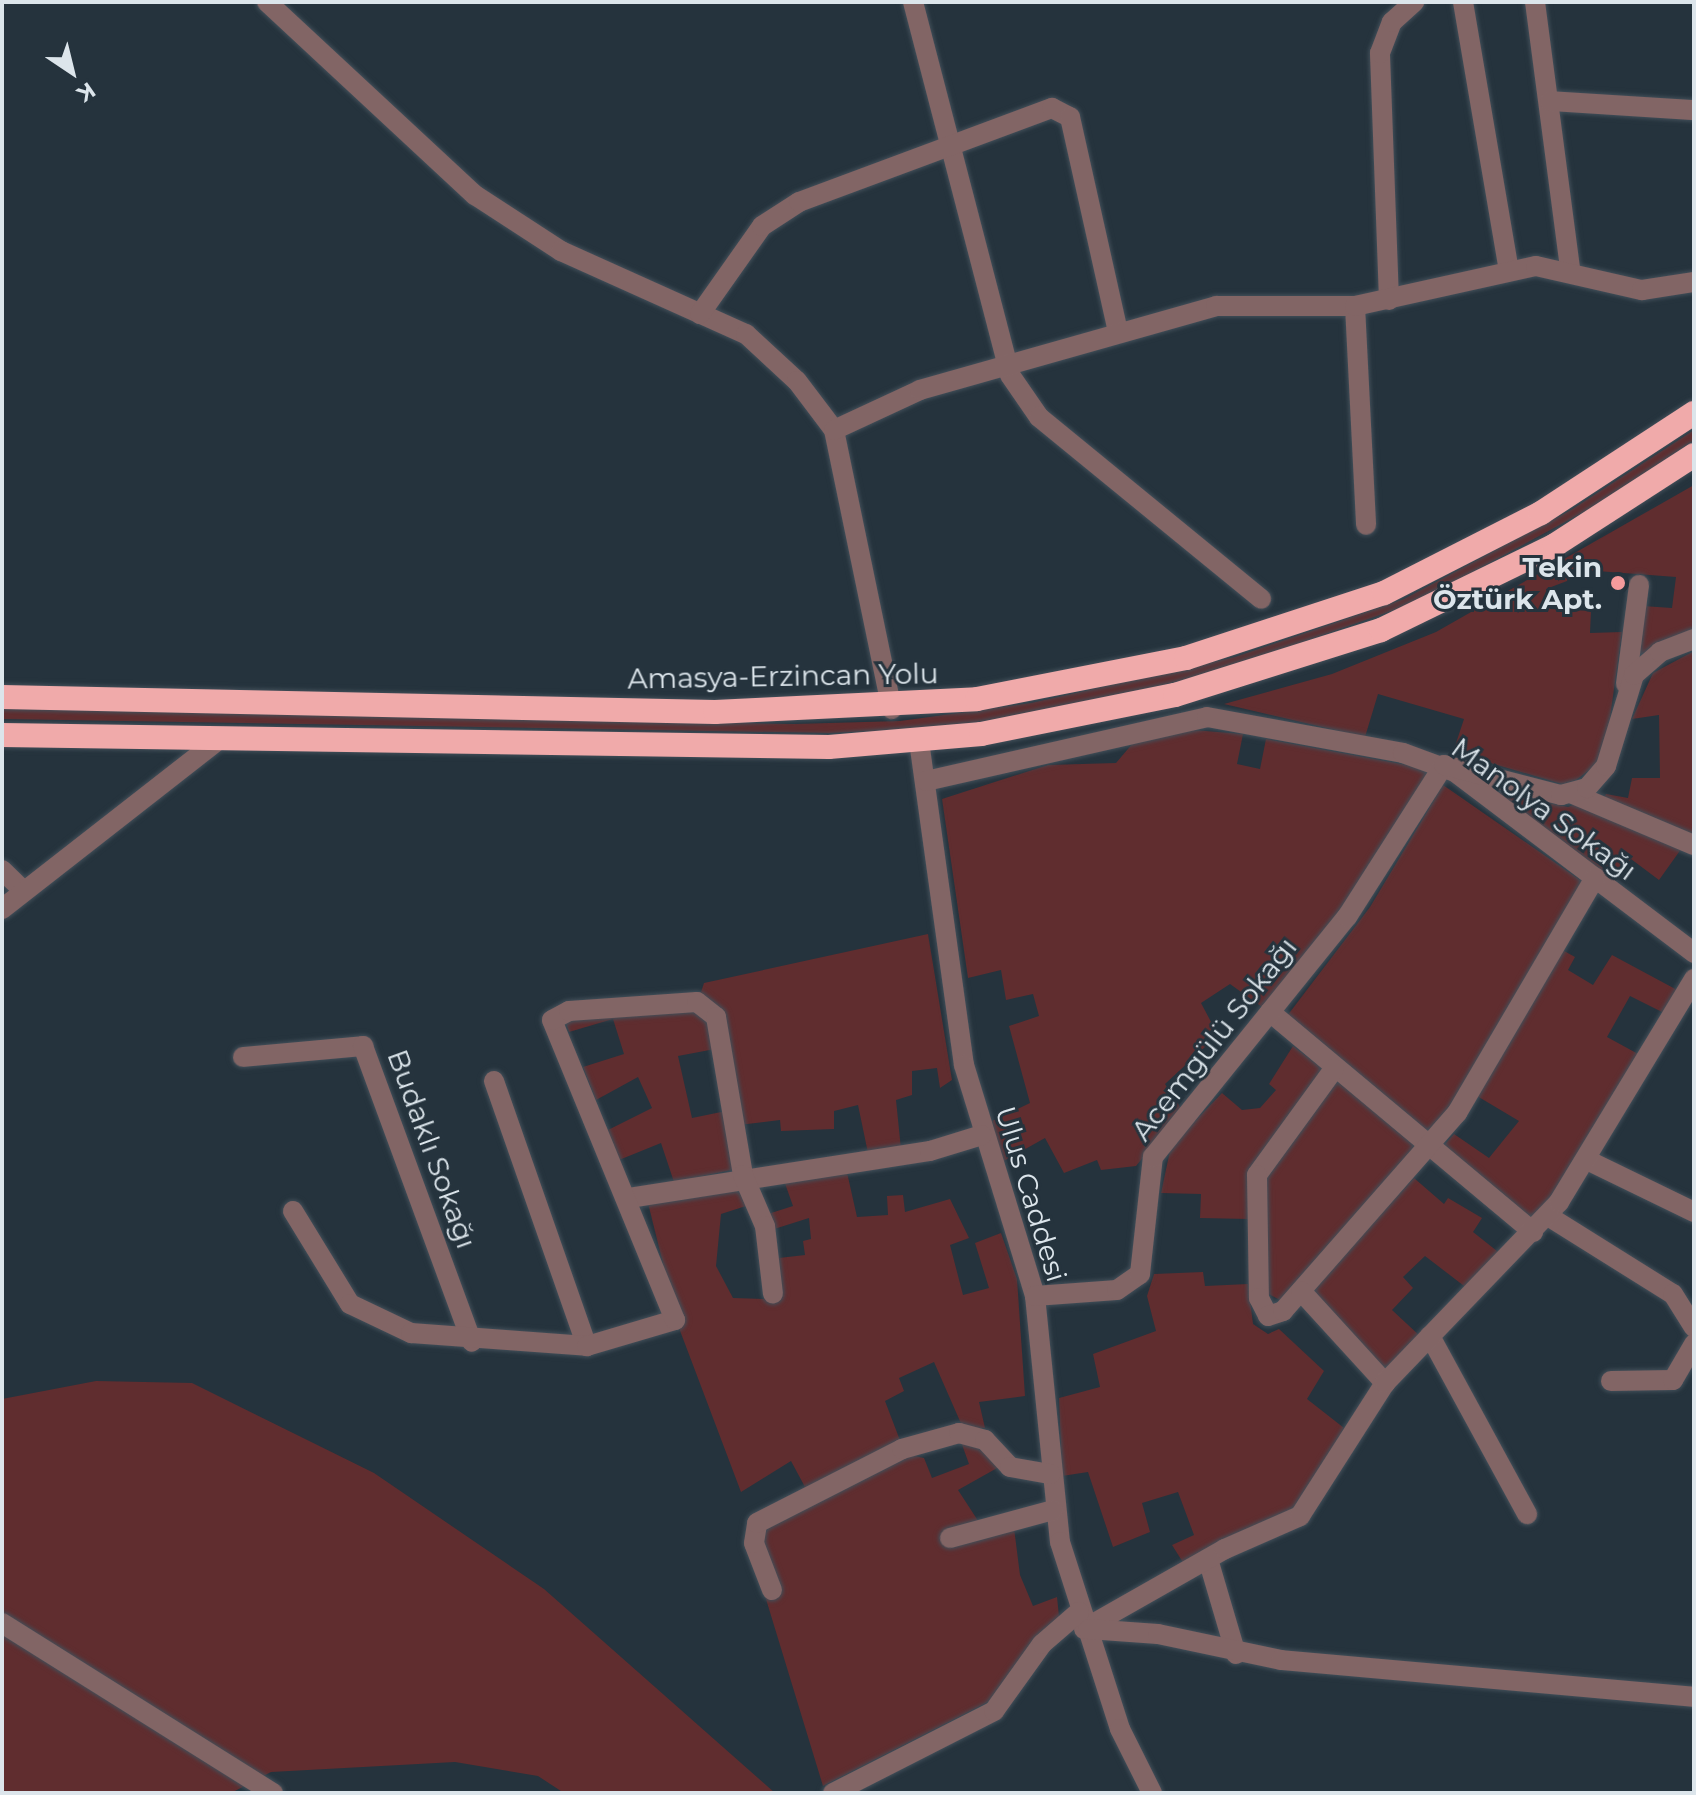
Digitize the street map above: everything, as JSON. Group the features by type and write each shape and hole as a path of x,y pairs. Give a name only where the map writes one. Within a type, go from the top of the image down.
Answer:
{"highway":[{"name":"Amasya-Erzincan Yolu","path":"2,697 715,712 892,709 1146,667 1302,623 1490,542 1694,413"},
{"path":"2,735 754,747 919,741 1175,695 1381,630 1555,545 1694,455"}],"street":[{"path":"267,2 475,195 561,251 746,334 797,381 834,430 892,709"},
{"path":"913,2 1007,363 1039,417 1261,599"},
{"path":"1389,300 1380,53 1392,22 1414,2"},
{"path":"1463,2 1509,270"},
{"path":"1535,2 1570,269"},
{"path":"1550,101 1694,110"},
{"path":"700,314 762,226 799,202 1052,108 1070,117 1118,332"},
{"path":"834,430 920,390 1216,306 1355,306 1509,270 1570,269 1642,290 1694,282"},
{"path":"1355,306 1366,525"},
{"path":"1573,794 1606,766 1624,692 1639,585"},
{"path":"1624,692 1646,662 1694,639"},
{"name":"Manolya Sokağı","path":"926,781 1207,717 1444,765 1694,953"},
{"path":"2,909 221,738"},
{"name":"Ulus Caddesi","path":"919,741 959,1036 982,1135 1035,1296 1053,1510 1082,1621 1152,1793"},
{"path":"1444,765 1573,794 1694,845"},
{"name":"Acemgülü Sokağı","path":"1035,1296 1117,1290 1136,1279 1153,1157 1347,917 1444,765"},
{"path":"2,870 24,891"},
{"path":"1334,1069 1255,1188 1262,1311 1276,1315 1429,1149 1477,1082 1595,878"},
{"path":"833,1793 994,1711 1042,1644 1082,1621 1300,1516 1385,1383 1548,1216 1587,1160 1694,979"},
{"path":"293,1211 325,1271 366,1316 411,1333 472,1342 587,1346 675,1320 556,1014 684,1001 708,1009 720,1035 743,1175 765,1226 773,1294"},
{"path":"1270,1012 1429,1149 1533,1232"},
{"name":"Budaklı Sokağı","path":"243,1057 363,1046 472,1342"},
{"path":"494,1081 587,1346"},
{"path":"629,1198 743,1175 930,1151 982,1135"},
{"path":"1587,1160 1694,1212"},
{"path":"1548,1216 1673,1294 1694,1327"},
{"path":"1301,1291 1385,1383"},
{"path":"1430,1336 1527,1514"},
{"path":"1611,1381 1673,1380 1694,1344"},
{"path":"772,1590 754,1543 757,1523 902,1449 959,1433 985,1440 1010,1467 1050,1474"},
{"path":"950,1538 1053,1510"},
{"path":"1208,1559 1236,1654"},
{"path":"1082,1621 1158,1634 1236,1654 1694,1697"},
{"path":"2,1623 273,1793"}],"shaded area":[{"path":"1694,430 1694,440 1604,501 1417,602 1214,673 1053,710 937,728 829,733 2,719 2,709 794,724 900,721 1031,703 1235,657 1404,599 1571,510"},
{"path":"1694,485 1694,630 1639,655 1643,606 1672,608 1676,577 1571,569 1567,581 1546,589 1550,609 1591,611 1590,633 1622,632 1607,739 1600,762 1576,780 1562,784 1453,752 1464,719 1378,694 1365,737 1224,704 1332,674 1436,632"},
{"path":"1694,651 1694,838 1602,801 1606,794 1628,798 1632,778 1660,778 1659,715 1632,719 1653,673"},
{"path":"1193,730 1243,734 1237,764 1260,769 1266,739 1434,770 1338,914 1262,1007 1230,984 1201,1003 1218,1035 1165,1084 1182,1110 1136,1166 1101,1170 1097,1160 1064,1173 1045,1138 1002,1162 992,1121 1030,1103 1009,1026 1039,1016 1033,994 1006,1000 1001,970 968,978 942,799 1048,765 1116,763 1133,743"},
{"path":"1443,785 1583,882 1459,1101 1427,1142 1287,1016 1370,907"},
{"path":"1490,790 1568,807 1581,802 1684,845 1659,880 1631,859 1613,882"},
{"path":"928,934 952,1080 940,1088 937,1068 912,1071 912,1095 896,1100 901,1149 868,1153 858,1105 834,1111 834,1129 781,1131 780,1120 739,1125 700,995 704,983"},
{"path":"1557,947 1575,957 1568,970 1593,985 1612,955 1679,991 1666,1014 1630,996 1607,1037 1640,1055 1579,1162 1531,1222 1438,1152 1454,1134 1489,1158 1519,1121 1477,1096"},
{"path":"692,1006 706,1014 715,1049 678,1056 692,1118 726,1111 736,1169 674,1182 661,1143 619,1160 608,1130 652,1108 638,1077 596,1100 583,1067 624,1054 613,1019 569,1032 564,1017"},
{"path":"1293,1046 1323,1069 1259,1163 1249,1219 1200,1218 1201,1194 1161,1193 1171,1146 1222,1093 1242,1110 1260,1108 1276,1090 1269,1084"},
{"path":"1337,1077 1417,1148 1280,1300 1265,1292 1263,1176"},
{"path":"846,1168 857,1217 888,1215 887,1196 903,1195 905,1212 950,1199 969,1238 950,1245 963,1295 989,1288 975,1243 1001,1233 1017,1279 1025,1396 979,1402 985,1428 963,1428 934,1362 899,1378 904,1391 885,1401 901,1443 805,1487 791,1461 741,1492 679,1328 648,1203 737,1183 746,1206 721,1214 716,1266 733,1298 766,1299 781,1293 779,1258 805,1255 803,1241 811,1239 809,1218 771,1230 768,1214 793,1206 782,1175"},
{"path":"1414,1178 1444,1204 1448,1198 1482,1218 1473,1232 1502,1255 1468,1289 1425,1256 1403,1277 1413,1288 1392,1310 1421,1337 1388,1374 1310,1291"},
{"path":"1203,1272 1205,1286 1248,1284 1253,1324 1268,1334 1279,1329 1324,1371 1307,1399 1344,1428 1297,1509 1184,1564 1172,1545 1194,1535 1178,1492 1142,1503 1150,1532 1113,1547 1088,1472 1062,1476 1059,1398 1100,1387 1093,1354 1156,1331 1147,1296 1154,1274"},
{"path":"96,1381 192,1383 374,1473 544,1589 775,1793 564,1793 538,1776 455,1762 271,1772 231,1793 2,1793 2,1399"},
{"path":"960,1439 983,1448 999,1467 958,1490 988,1536 1014,1528 1020,1575 1033,1606 1057,1597 1059,1616 996,1698 823,1786 748,1540 792,1509 905,1454 924,1458 932,1478 969,1464"}],"place":[{"name":"Tekin Öztürk Apt.","path":"1618,583"}]}
